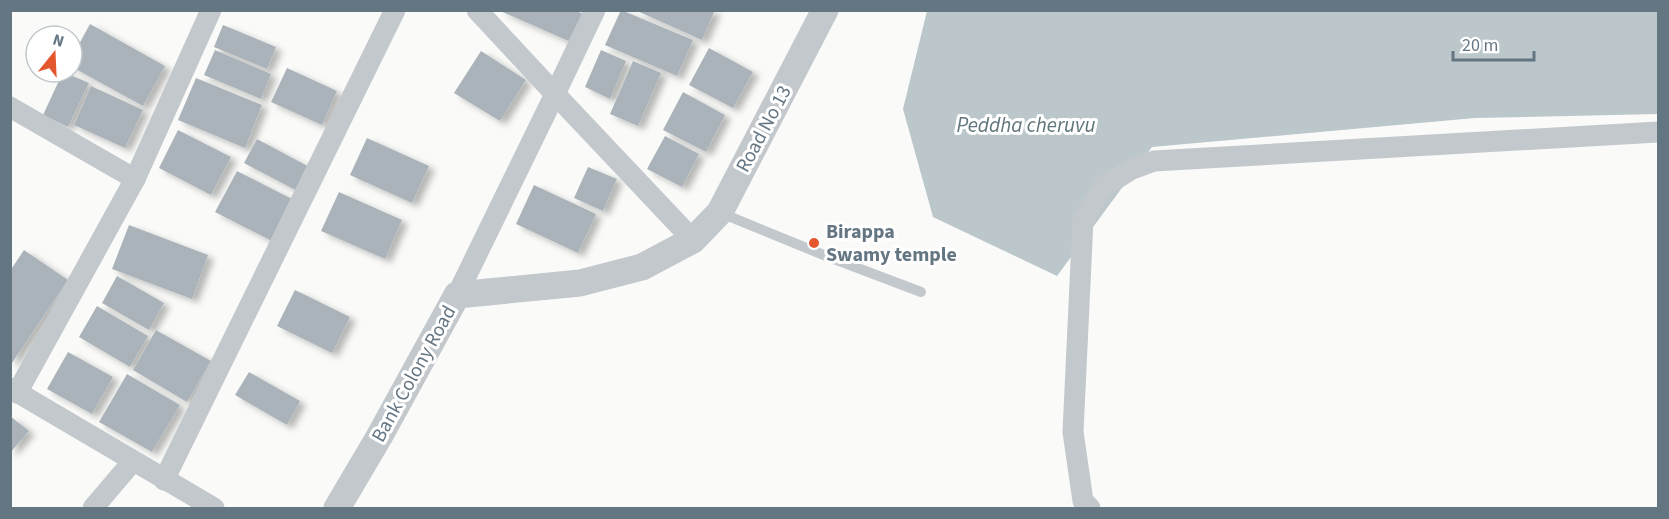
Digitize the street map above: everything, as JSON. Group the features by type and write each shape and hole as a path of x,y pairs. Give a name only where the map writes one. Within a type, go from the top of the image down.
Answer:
{"street":[{"path":"211,10 135,179 14,390 214,508"},
{"path":"164,480 395,10"},
{"path":"477,10 693,240"},
{"path":"457,295 595,10"},
{"name":"Road No 13","path":"693,240 720,212 825,10"},
{"path":"10,107 135,179"},
{"path":"1090,508 1083,501 1073,432 1083,220 1103,187 1130,170 1154,161 1659,132"},
{"name":"Bank Colony Road","path":"340,508 457,295 580,283 642,267 693,240"},
{"path":"93,508 133,461"}],"lane":[{"path":"720,212 921,292"}],"water":[{"name":"Peddha cheruvu","path":"927,11 1658,11 1658,114 1475,118 1152,147 1057,276 933,217 903,109"}],"building":[{"path":"498,10 574,10 583,14 571,42"},
{"path":"621,10 693,40 677,76 605,45"},
{"path":"635,10 715,10 702,40"},
{"path":"90,24 165,66 143,106 84,74 84,35"},
{"path":"223,25 276,47 267,69 214,47"},
{"path":"709,48 753,72 733,108 689,85"},
{"path":"215,50 271,74 261,99 204,75"},
{"path":"601,50 626,61 610,99 585,87"},
{"path":"481,51 526,80 500,121 454,93"},
{"path":"633,61 661,73 638,126 610,114"},
{"path":"287,68 337,91 322,125 271,102"},
{"path":"196,78 262,105 245,148 178,120"},
{"path":"84,81 89,83 68,127 43,115 57,84 84,84"},
{"path":"91,86 143,110 125,148 74,125"},
{"path":"683,92 725,115 706,152 663,130"},
{"path":"178,130 231,157 211,195 159,168"},
{"path":"665,136 699,154 682,187 647,169"},
{"path":"367,138 429,166 412,203 350,175"},
{"path":"257,139 315,170 303,194 244,163"},
{"path":"588,167 617,179 603,211 574,198"},
{"path":"237,171 294,200 272,241 215,212"},
{"path":"534,185 596,214 578,253 516,224"},
{"path":"339,192 402,220 385,259 321,231"},
{"path":"129,225 208,255 192,299 112,269"},
{"path":"24,250 68,280 12,363 10,362 10,271"},
{"path":"117,276 164,303 149,330 102,303"},
{"path":"295,290 350,317 332,353 277,326"},
{"path":"97,306 148,336 130,367 79,337"},
{"path":"156,330 211,361 187,402 133,370"},
{"path":"68,352 113,377 92,414 47,389"},
{"path":"249,372 300,401 287,425 235,395"},
{"path":"127,374 180,405 152,452 99,422"},
{"path":"10,416 29,431 10,453"}],"place":[{"name":"Birappa Swamy temple","path":"814,243"}]}
